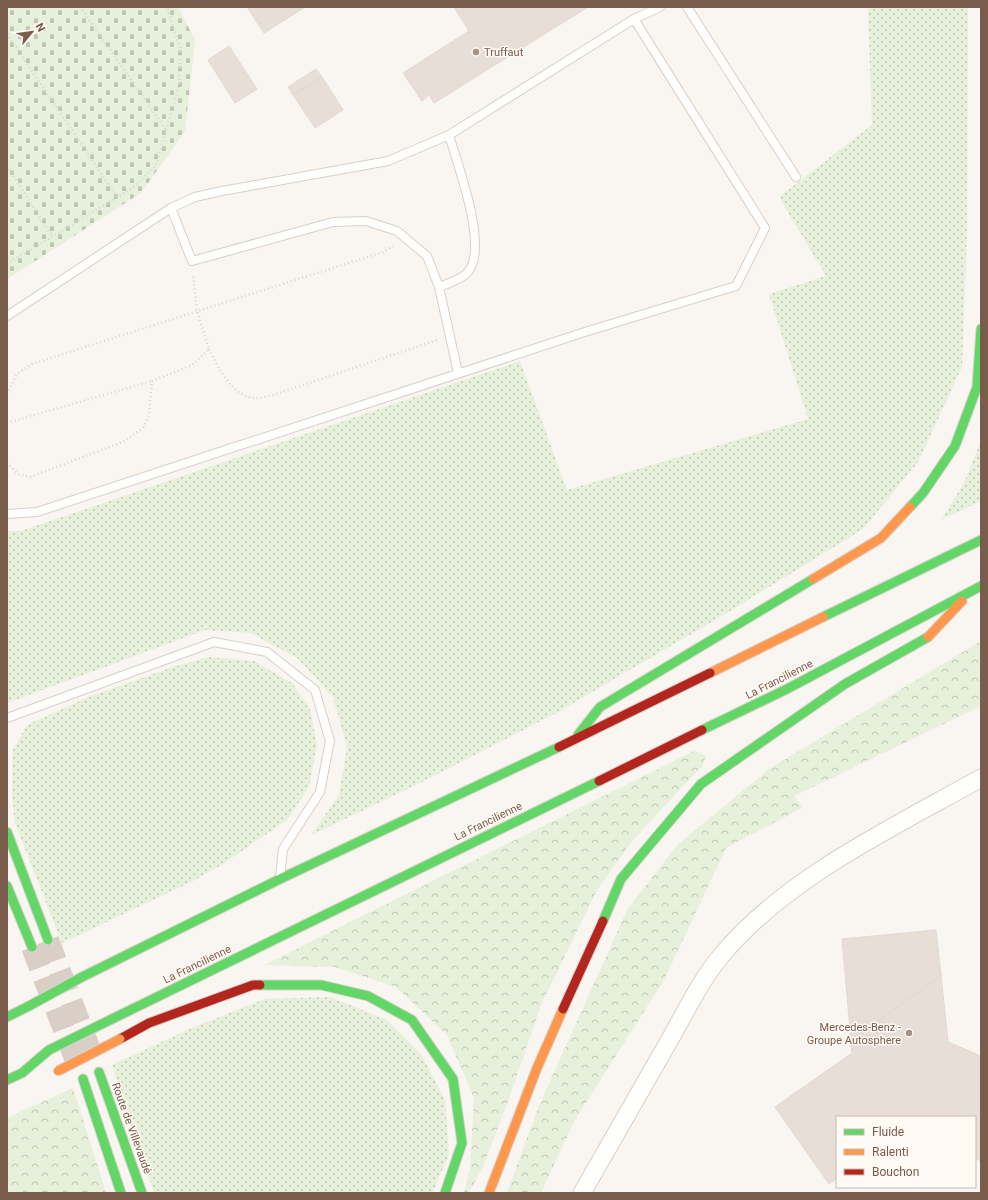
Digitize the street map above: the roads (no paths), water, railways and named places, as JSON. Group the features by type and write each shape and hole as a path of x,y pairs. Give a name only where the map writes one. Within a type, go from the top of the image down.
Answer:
{"main road":[{"path":"575,739 600,708 881,538 923,493 956,446 977,386 981,329"},
{"path":"7,1017 82,977 280,879 575,739 981,540"},
{"name":"La Francilienne","path":"7,1080 22,1073 50,1050 112,1018 787,689 981,586"},
{"path":"489,1193 537,1068 621,879 701,784 845,684 930,636 971,590"},
{"path":"7,832 48,940"},
{"path":"7,886 32,947"},
{"path":"54,1071 149,1024 253,985 321,985 368,996 412,1020 453,1079 462,1143 445,1193"},
{"path":"22,1073 37,1072"},
{"name":"Route de Villevaudé","path":"98,1072 142,1193"},
{"path":"83,1079 121,1193"}],"street":[{"path":"582,1193 697,992 720,956 751,925 796,887 847,854 981,778"}],"lane":[{"path":"7,316 171,208 195,197 222,191 388,162 449,136 634,19 660,7"},
{"path":"687,7 796,177"},
{"path":"7,514 37,512 458,373 588,331 736,286 765,228 634,19"},
{"path":"438,287 467,274 474,259 476,240 471,208 449,136"},
{"path":"171,208 192,261 333,222 366,222 397,231 427,256 438,287 458,373"},
{"path":"7,718 214,642 267,652 315,690 330,741 320,792 283,849 280,879"}],"tunnel":[{"path":"48,940 90,1050"},
{"path":"32,947 75,1058"}],"place":[{"name":"Truffaut","path":"476,52"},
{"name":"Mercedes-Benz - Groupe Autosphere","path":"909,1033"}]}
